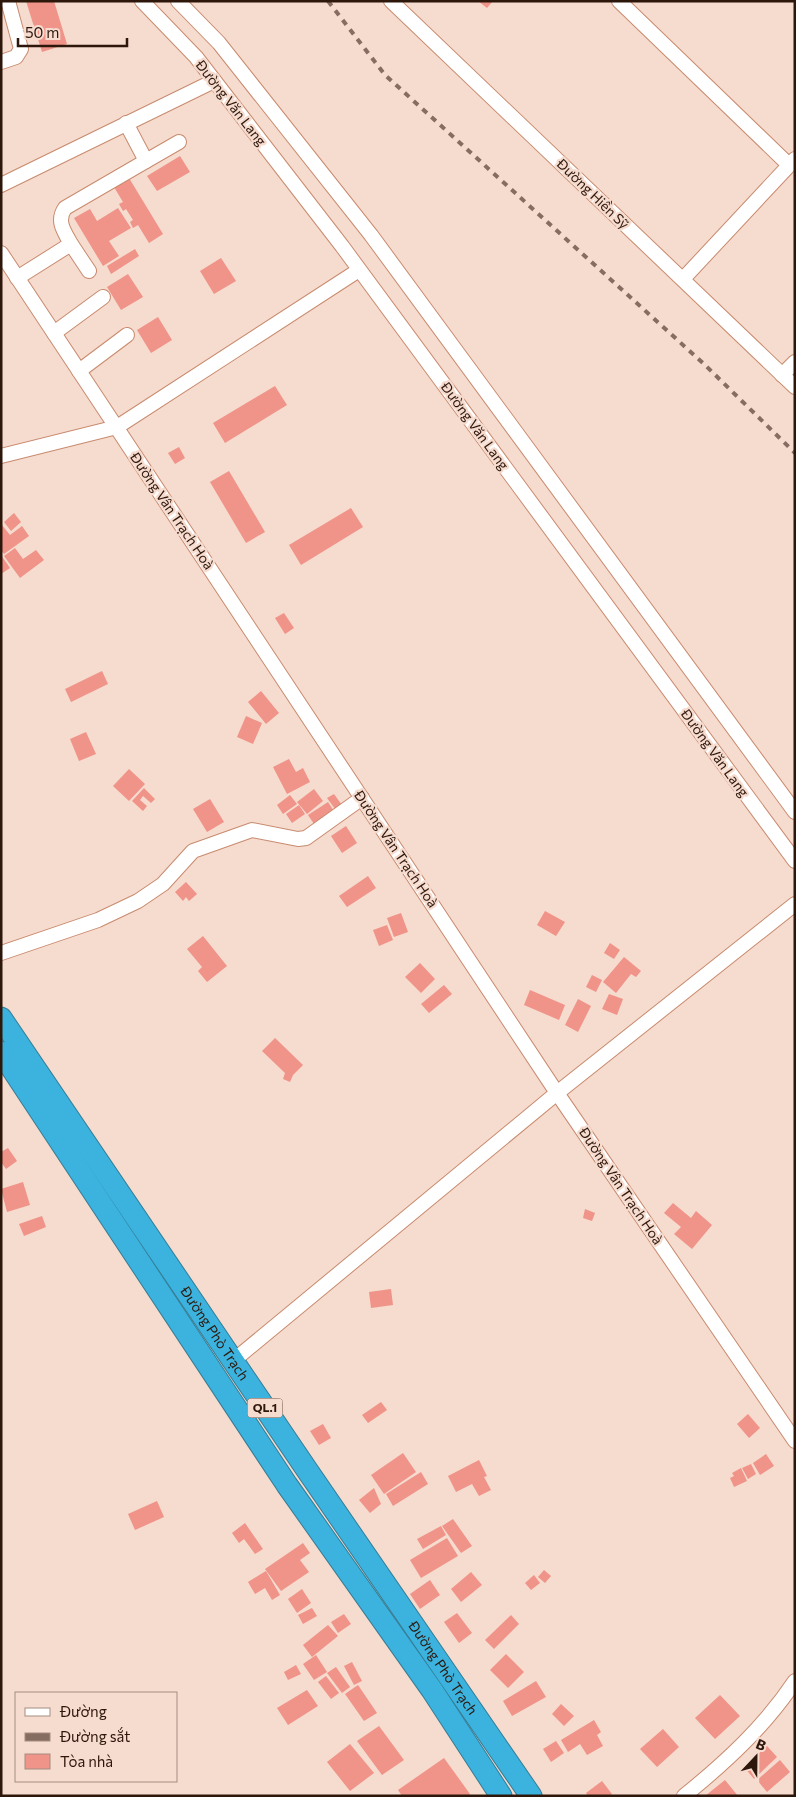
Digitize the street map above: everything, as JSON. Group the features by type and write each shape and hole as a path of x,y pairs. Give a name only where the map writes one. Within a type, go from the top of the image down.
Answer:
{"highway":[{"name":"Đường Phò Trạch","path":"1,1018 62,1125 287,1484 432,1690 501,1796"},
{"name":"Đường Phò Trạch","path":"1,1052 62,1125 233,1361 531,1796"},
{"path":"287,1484 307,1470"},
{"path":"432,1690 450,1679"}],"street":[{"path":"1,62 16,57 21,49 8,1"},
{"name":"Đường Văn Lang","path":"142,1 196,57 359,270 795,862"},
{"name":"Đường Văn Lang","path":"178,1 219,43 371,235 795,812"},
{"name":"Đường Hiền Sỹ","path":"391,1 795,387"},
{"path":"619,1 792,162 683,279"},
{"path":"1,185 214,81"},
{"path":"126,123 146,161"},
{"path":"89,271 61,227 60,221 65,208 179,142"},
{"path":"17,278 71,244"},
{"name":"Đường Vân Trạch Hoà","path":"1,254 558,1093 795,1441"},
{"path":"1,456 116,428 359,270"},
{"path":"54,333 104,296"},
{"path":"79,371 127,335"},
{"path":"782,375 795,362"},
{"path":"1,953 98,920 138,901 162,884 193,851 252,830 306,838 362,798"},
{"path":"233,1361 558,1093 795,904"},
{"path":"684,1796 719,1768 757,1730 780,1703 795,1681"}],"building":[{"path":"26,1 54,1 67,44 42,52"},
{"path":"478,1 493,1 487,8"},
{"path":"180,156 190,172 157,191 147,176"},
{"path":"129,178 163,234 149,243 138,225 133,228 130,222 133,220 126,209 123,211 119,204 123,202 114,187"},
{"path":"118,208 131,228 109,241 119,256 103,266 74,218 90,209 97,221"},
{"path":"135,249 139,256 111,274 107,266"},
{"path":"221,258 236,281 214,294 200,271"},
{"path":"128,274 143,297 121,310 107,287"},
{"path":"158,317 172,340 151,353 137,330"},
{"path":"275,386 287,405 225,443 213,423"},
{"path":"179,447 185,458 175,464 168,453"},
{"path":"229,471 265,532 246,543 210,482"},
{"path":"351,508 363,527 301,565 289,545"},
{"path":"14,513 21,522 11,531 4,522"},
{"path":"2,525 10,535 22,526 29,536 4,554 1,550"},
{"path":"15,548 23,559 36,550 44,560 20,578 4,556"},
{"path":"1,555 10,568 1,574"},
{"path":"284,613 294,628 285,634 275,618"},
{"path":"102,671 108,684 71,702 65,689"},
{"path":"261,691 279,713 266,724 248,702"},
{"path":"246,716 262,723 253,744 237,737"},
{"path":"86,732 96,754 79,761 70,739"},
{"path":"289,759 296,772 303,768 310,782 287,794 273,767"},
{"path":"129,769 145,784 129,801 113,786"},
{"path":"144,788 155,799 151,803 143,796 140,800 147,806 143,811 132,801"},
{"path":"314,789 323,801 307,814 297,802"},
{"path":"334,794 344,808 338,813 327,798"},
{"path":"290,795 297,804 283,814 277,805"},
{"path":"210,799 224,822 207,832 193,809"},
{"path":"328,802 336,814 316,827 308,815"},
{"path":"299,805 305,814 292,823 286,814"},
{"path":"346,826 357,843 342,853 331,836"},
{"path":"368,876 376,888 347,907 339,896"},
{"path":"186,882 197,894 189,901 186,897 183,901 175,892"},
{"path":"545,911 565,922 556,936 537,925"},
{"path":"401,913 408,932 394,937 387,918"},
{"path":"387,925 393,940 379,946 373,930"},
{"path":"203,936 227,966 207,982 198,971 202,967 187,949"},
{"path":"610,943 620,950 614,959 604,953"},
{"path":"624,957 641,971 636,977 631,974 616,993 603,982"},
{"path":"420,963 435,979 421,993 405,977"},
{"path":"592,975 602,980 596,992 586,987"},
{"path":"444,985 452,994 429,1013 421,1004"},
{"path":"530,990 565,1005 559,1020 524,1005"},
{"path":"609,994 623,999 617,1015 602,1009"},
{"path":"578,999 591,1006 578,1032 565,1025"},
{"path":"275,1038 303,1065 293,1075 290,1082 283,1079 285,1073 262,1051"},
{"path":"8,1148 17,1161 6,1169 1,1162 1,1152"},
{"path":"23,1182 30,1205 7,1212 1,1189"},
{"path":"673,1203 691,1218 696,1211 712,1225 692,1249 674,1234 681,1227 664,1213"},
{"path":"585,1209 595,1213 592,1221 583,1218"},
{"path":"42,1216 46,1227 24,1236 19,1224"},
{"path":"391,1289 393,1305 371,1308 369,1292"},
{"path":"381,1402 387,1410 368,1423 362,1415"},
{"path":"748,1414 760,1428 749,1438 737,1424"},
{"path":"323,1424 331,1438 319,1445 310,1431"},
{"path":"403,1453 416,1472 384,1494 371,1475"},
{"path":"766,1454 774,1466 760,1475 753,1463"},
{"path":"479,1460 487,1476 484,1477 491,1490 479,1496 472,1484 456,1492 448,1476"},
{"path":"751,1464 756,1474 748,1479 742,1468"},
{"path":"741,1468 747,1481 734,1487 730,1478 734,1476 732,1473"},
{"path":"421,1472 428,1484 393,1506 386,1494"},
{"path":"374,1488 381,1504 370,1513 359,1500"},
{"path":"157,1501 164,1517 135,1530 128,1514"},
{"path":"453,1519 472,1546 461,1553 442,1526"},
{"path":"245,1523 263,1549 255,1554 244,1539 239,1543 232,1533"},
{"path":"441,1526 446,1535 423,1549 417,1539"},
{"path":"447,1538 458,1556 421,1578 410,1560"},
{"path":"303,1543 310,1553 300,1560 309,1572 281,1591 265,1569"},
{"path":"544,1570 551,1576 545,1583 538,1577"},
{"path":"266,1571 280,1595 272,1600 265,1588 255,1594 248,1582"},
{"path":"471,1572 482,1585 461,1602 451,1589"},
{"path":"534,1575 540,1583 531,1590 525,1583"},
{"path":"430,1580 440,1595 420,1609 410,1594"},
{"path":"302,1589 311,1603 297,1613 288,1599"},
{"path":"312,1608 317,1616 303,1624 298,1615"},
{"path":"457,1613 472,1633 459,1643 444,1622"},
{"path":"344,1614 351,1624 338,1633 331,1622"},
{"path":"511,1615 519,1624 494,1649 485,1640"},
{"path":"328,1625 338,1636 312,1657 303,1645"},
{"path":"506,1654 524,1672 508,1688 490,1670"},
{"path":"316,1655 327,1672 314,1680 303,1664"},
{"path":"352,1662 362,1681 354,1685 344,1666"},
{"path":"296,1665 301,1674 288,1680 284,1672"},
{"path":"336,1667 350,1687 342,1693 327,1673"},
{"path":"326,1676 339,1693 331,1699 318,1682"},
{"path":"536,1681 546,1697 512,1716 503,1701"},
{"path":"358,1685 377,1713 364,1721 345,1694"},
{"path":"307,1690 318,1706 288,1725 277,1708"},
{"path":"720,1695 740,1716 715,1739 695,1718"},
{"path":"561,1704 574,1716 564,1726 552,1714"},
{"path":"594,1720 601,1732 597,1735 603,1746 587,1755 580,1744 568,1752 561,1740"},
{"path":"379,1726 404,1760 382,1775 357,1741"},
{"path":"663,1729 679,1747 657,1767 640,1749"},
{"path":"556,1741 564,1753 551,1762 543,1749"},
{"path":"350,1744 374,1773 350,1791 327,1762"},
{"path":"767,1746 777,1757 754,1779 744,1767"},
{"path":"444,1758 470,1794 468,1796 402,1796 398,1790"},
{"path":"780,1760 790,1772 767,1792 757,1780"},
{"path":"725,1780 738,1796 705,1796"},
{"path":"602,1781 612,1794 609,1796 588,1796 586,1793"}],"railway":[{"path":"328,1 385,75 704,364 795,453"}]}
